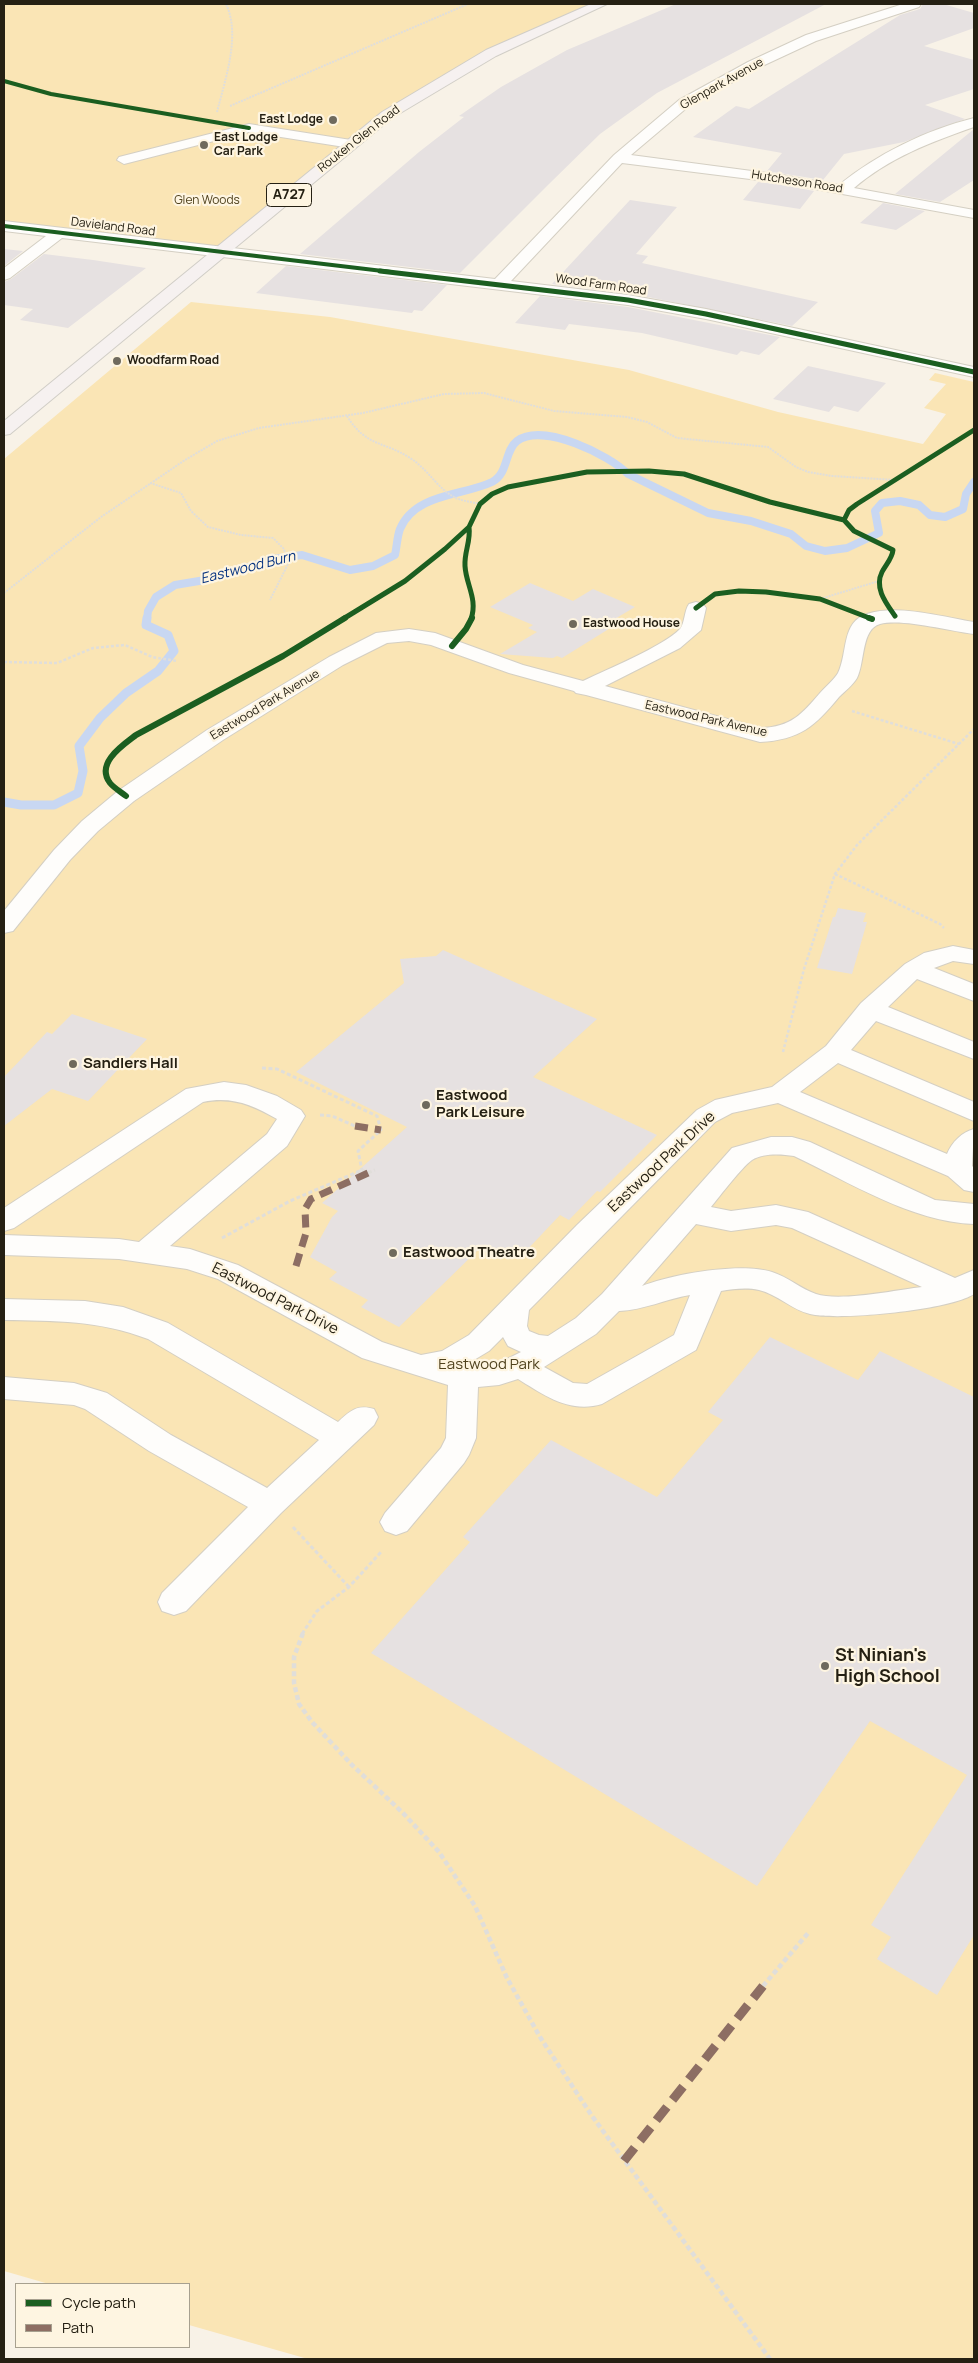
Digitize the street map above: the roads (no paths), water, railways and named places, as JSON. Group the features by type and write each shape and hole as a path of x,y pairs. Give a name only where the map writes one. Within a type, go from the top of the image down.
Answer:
{"main road":[{"name":"Rouken Glen Road","path":"4,430 387,114 491,53 602,4"}],"street":[{"name":"Glenpark Avenue","path":"501,283 619,158 684,103 753,65 811,38 915,4"},
{"path":"844,190 874,165 897,152 974,122"},
{"path":"124,160 249,128 351,144"},
{"name":"Hutcheson Road","path":"619,158 844,190 974,214"},
{"name":"Davieland Road","path":"4,226 220,251"},
{"path":"4,274 60,232"},
{"name":"Wood Farm Road","path":"220,251 501,283 659,305 974,372"},
{"path":"583,688 673,644 691,630 696,608"},
{"name":"Eastwood Park Avenue","path":"4,926 62,855 90,826 126,796 215,735 343,657 383,637 409,635 435,639 493,662 583,688 760,735 773,735 798,728 826,702 827,698 847,677 852,665 858,630 872,619 895,616 974,628"},
{"path":"966,955 942,954 914,969 870,1009 834,1052 790,1086 966,1176"},
{"path":"914,969 974,993"},
{"path":"870,1009 974,1051"},
{"path":"834,1052 974,1112"},
{"name":"Eastwood Park Drive","path":"421,1366 450,1360 479,1343 586,1232 706,1116 724,1106 790,1086"},
{"path":"4,1220 195,1095 229,1090 254,1095 292,1116 277,1140 144,1252"},
{"path":"966,1176 961,1152 974,1138"},
{"name":"Eastwood Park Drive","path":"4,1245 144,1252 190,1259 228,1272 372,1350 439,1372 463,1377 499,1374 521,1367 586,1326 612,1301 742,1154 762,1146 780,1144 800,1148 928,1208 952,1213 974,1214"},
{"path":"690,1213 731,1221 776,1215 798,1219 966,1285"},
{"path":"612,1301 636,1300 663,1289 736,1278 765,1280 811,1304 836,1307 937,1296 966,1285"},
{"path":"521,1367 567,1394 590,1396 686,1342 710,1281"},
{"path":"515,1305 512,1326 518,1338 534,1346 553,1347"},
{"path":"4,1309 85,1312 123,1318 158,1332 310,1422 341,1438"},
{"path":"396,1522 453,1455 461,1438 463,1377"},
{"path":"4,1388 74,1394 96,1402 160,1443 270,1504"},
{"path":"174,1602 270,1504 363,1417"}],"waterway":[{"name":"Eastwood Burn","path":"147,619 148,611 156,597 175,585 211,579 273,559 302,555 350,570 373,566 395,555 400,529 407,517 417,508 441,497 492,482 504,468 513,445 528,436 543,435 575,443 606,458 628,474 708,513 751,521 791,534 806,546 825,551 847,548 879,533 875,511 882,503 900,501 919,505 930,515 945,517 963,509 966,494 974,482"},
{"name":"Eastwood Burn","path":"4,802 21,805 54,805 78,793 83,771 79,746 100,718 126,693 158,671 174,651 168,635 146,625 147,618"}],"place":[{"name":"East Lodge","path":"333,120"},
{"name":"East Lodge Car Park","path":"204,145"},
{"name":"Woodfarm Road","path":"117,361"},
{"name":"Eastwood House","path":"573,624"},
{"name":"Sandlers Hall","path":"73,1064"},
{"name":"Eastwood Park Leisure","path":"426,1105"},
{"name":"Eastwood Theatre","path":"393,1253"},
{"name":"St Ninian's High School","path":"825,1666"}],"park label":[{"name":"Glen Woods","path":"207,201"},
{"name":"Eastwood Park","path":"489,1365"}]}
